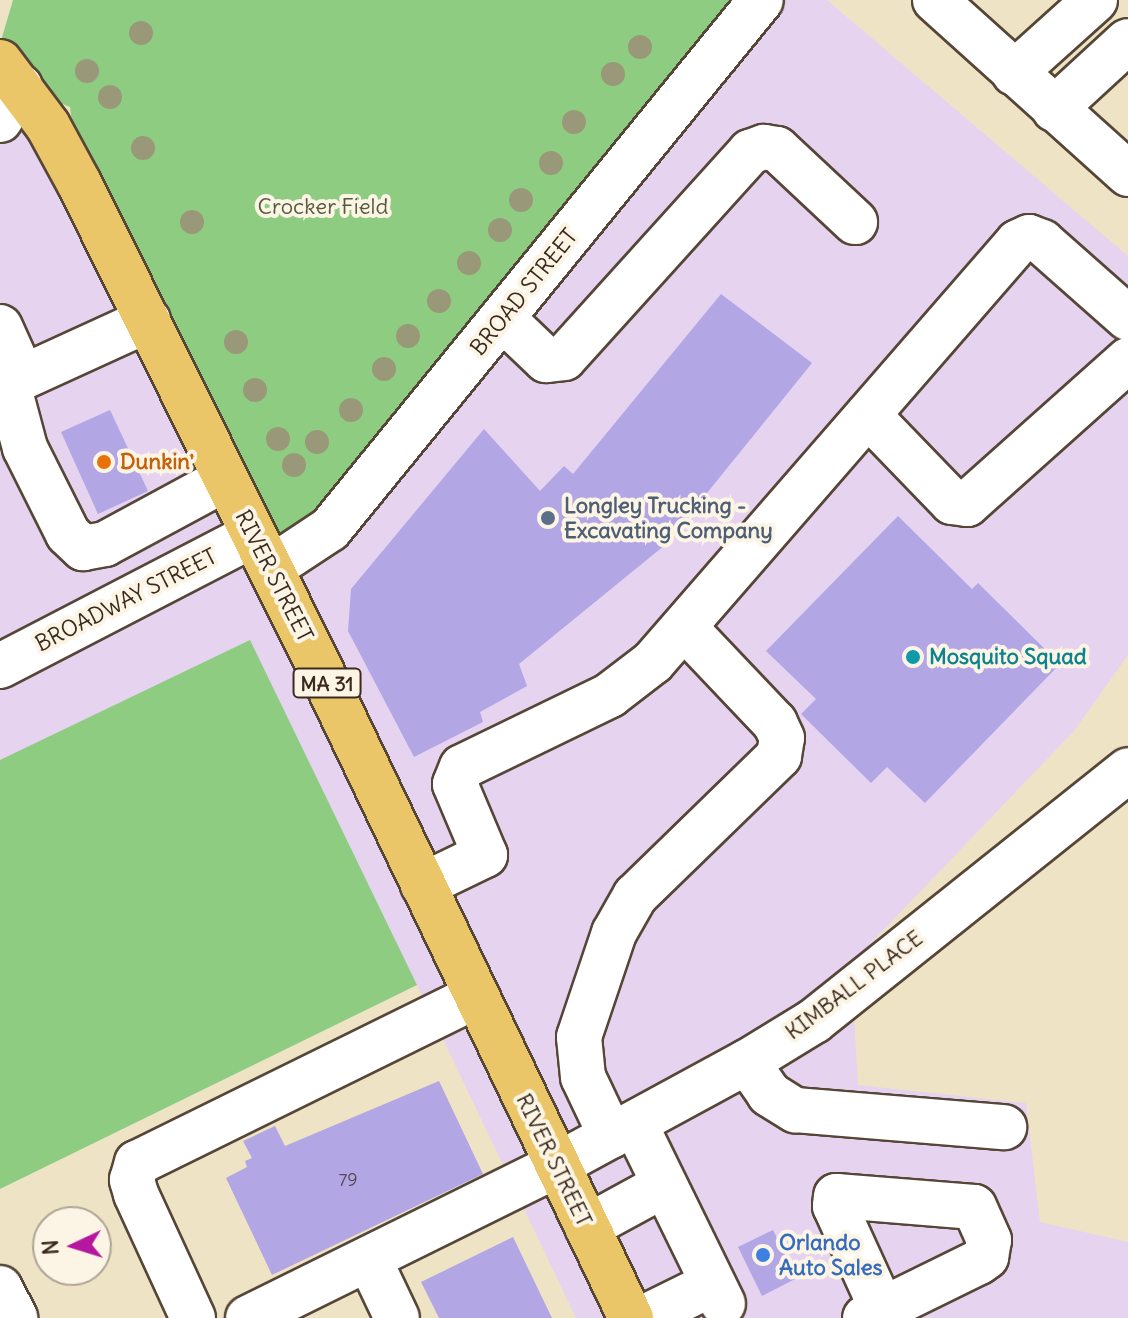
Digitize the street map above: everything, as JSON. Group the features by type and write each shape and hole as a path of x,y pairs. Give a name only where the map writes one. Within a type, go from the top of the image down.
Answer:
{"highway":[{"name":"RIVER STREET","path":"7,89 48,126 148,320 207,487 262,552 631,1318"}],"street":[{"name":"BROAD STREET","path":"262,552 330,529 761,0"},
{"path":"935,0 1128,174"},
{"path":"1014,73 1095,0"},
{"path":"1054,109 1128,41"},
{"path":"502,318 546,360 564,358 750,152 764,147 777,149 855,222"},
{"path":"423,885 485,855 455,784 462,767 620,689 684,627 1018,242 1029,237 1042,242 1128,318"},
{"path":"18,392 148,320"},
{"path":"0,327 18,392 25,448 68,534 83,548 96,548 173,511 207,487"},
{"path":"868,415 952,502 967,504 1128,360"},
{"path":"18,392 89,523 104,523 165,497 207,487"},
{"path":"96,548 121,600"},
{"name":"BROADWAY STREET","path":"1,661 121,600 262,552"},
{"path":"643,1318 717,1294 664,1185 583,1077 579,1037 614,933 635,896 779,756 782,738 775,723 684,627"},
{"name":"KIMBALL PLACE","path":"248,1318 557,1165 747,1062 814,1021 1128,770"},
{"path":"193,1318 136,1194 132,1180 137,1163 475,997"},
{"path":"747,1062 769,1094 795,1110 1004,1127"},
{"path":"587,1227 664,1185"},
{"path":"369,1259 397,1318"},
{"path":"0,1288 15,1318"}],"shaded area":[{"path":"761,0 827,0 1128,256 1128,655 1074,731 851,964 858,1085 1026,1103 1040,1222 1128,1242 1128,1318 576,1318 417,985 0,1186 0,62 79,183"}],"green space":[{"name":"Crocker Field","path":"13,0 761,0 271,568 80,183 70,107 20,87 0,44"},
{"path":"250,640 417,985 0,1189 0,760"}],"building":[{"name":"Longley Trucking - Excavating Company","path":"721,294 812,363 665,545 519,664 527,686 480,712 483,722 414,757 348,631 351,589 484,429 540,491 564,466 573,474"},
{"name":"Dunkin'","path":"110,410 148,491 98,514 61,432"},
{"name":"Mosquito Squad","path":"898,516 972,589 978,583 1060,664 925,803 887,767 871,783 801,714 816,699 766,651"},
{"path":"439,1081 483,1174 272,1275 226,1178 247,1167 245,1161 252,1158 243,1141 275,1126 285,1146"},
{"name":"Orlando Auto Sales","path":"773,1230 797,1278 762,1296 738,1247"},
{"path":"513,1237 552,1318 439,1318 421,1282"}],"place":[{"name":"Dunkin'","path":"104,462"},
{"name":"Longley Trucking - Excavating Company","path":"548,518"},
{"name":"Mosquito Squad","path":"913,657"},
{"name":"Orlando Auto Sales","path":"763,1255"}]}
